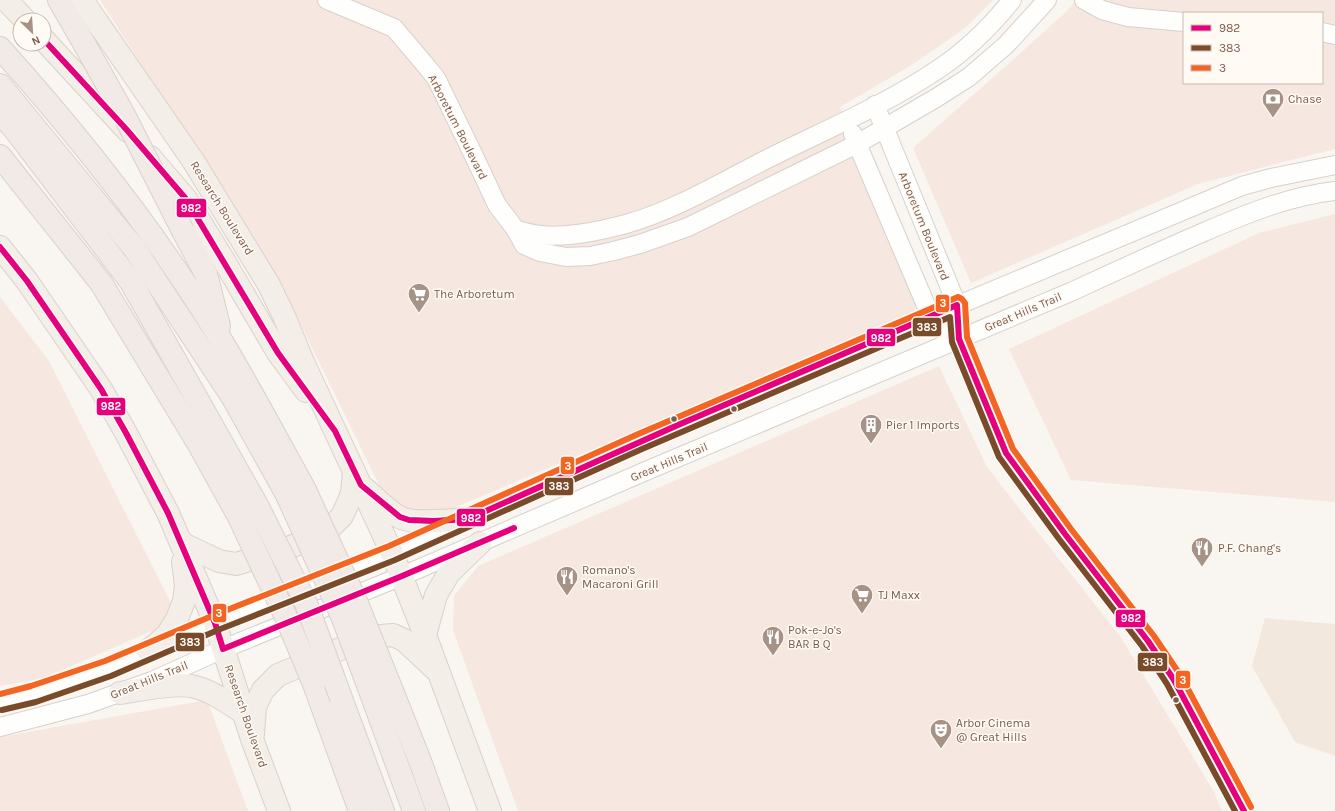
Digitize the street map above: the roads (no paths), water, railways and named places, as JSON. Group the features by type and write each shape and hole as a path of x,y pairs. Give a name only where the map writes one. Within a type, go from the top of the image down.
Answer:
{"highway":[{"path":"59,0 123,114 206,274 223,344"},
{"path":"0,48 41,93 131,206 223,344 296,492 356,600 414,811"},
{"path":"0,85 134,248 296,492"},
{"path":"0,114 12,126 131,282 258,507 306,603 360,811"},
{"path":"3,160 101,283 198,443 239,516 286,617 333,703 383,811"},
{"path":"379,685 446,811"},
{"path":"420,761 438,811"}],"main road":[{"path":"6,0 17,12"},
{"name":"Research Boulevard","path":"82,0 194,162 256,262 284,316 303,362 402,576 440,674 490,811"},
{"name":"Research Boulevard","path":"52,49 126,129 186,199 224,259 278,353 335,431"},
{"name":"Research Boulevard","path":"0,247 30,286 101,389 126,432 168,513 215,623 252,739 279,811"},
{"path":"181,543 219,561 236,564 286,549 327,531 342,516 357,478 400,517 409,520 434,521 468,519"},
{"path":"148,651 167,635 177,619 184,601 186,585 181,543"},
{"path":"425,635 436,595 449,573 480,543"},
{"path":"252,739 255,707 262,690 278,676 369,637 393,635 404,640 440,674"},
{"path":"120,693 170,686 191,686 211,693 244,713"}],"street":[{"name":"Arboretum Boulevard","path":"327,0 394,28 436,78 497,205 516,230 524,245 540,252 566,257 590,256 614,251 640,244 688,227 857,144 969,77 1006,45 1048,0"},
{"path":"516,230 540,235 565,235 595,231 642,219 668,209 875,106 938,70 983,32 1012,0"},
{"path":"1084,0 1102,10 1128,17 1183,22"},
{"path":"1323,32 1335,35"},
{"name":"Arboretum Boulevard","path":"875,106 957,305 960,339"},
{"path":"848,119 857,144 931,317 960,339 1006,453 1065,534 1148,641 1174,680 1244,811"},
{"path":"0,702 33,694 108,668 215,623 392,553 678,425 957,305 1242,186 1271,178 1335,166"},
{"name":"Great Hills Trail","path":"0,727 69,709 152,681 223,649 402,576 1073,291 1134,262 1250,212 1293,198 1335,191"}],"place":[{"name":"Chase","path":"1273,118"},
{"name":"The Arboretum","path":"419,314"},
{"name":"Pier 1 Imports","path":"871,444"},
{"name":"P.F. Chang's","path":"1202,568"},
{"name":"Romano's Macaroni Grill","path":"567,596"},
{"name":"TJ Maxx","path":"862,614"},
{"name":"Pok-e-Jo's BAR B Q","path":"773,656"},
{"name":"Arbor Cinema @ Great Hills","path":"941,750"}]}
